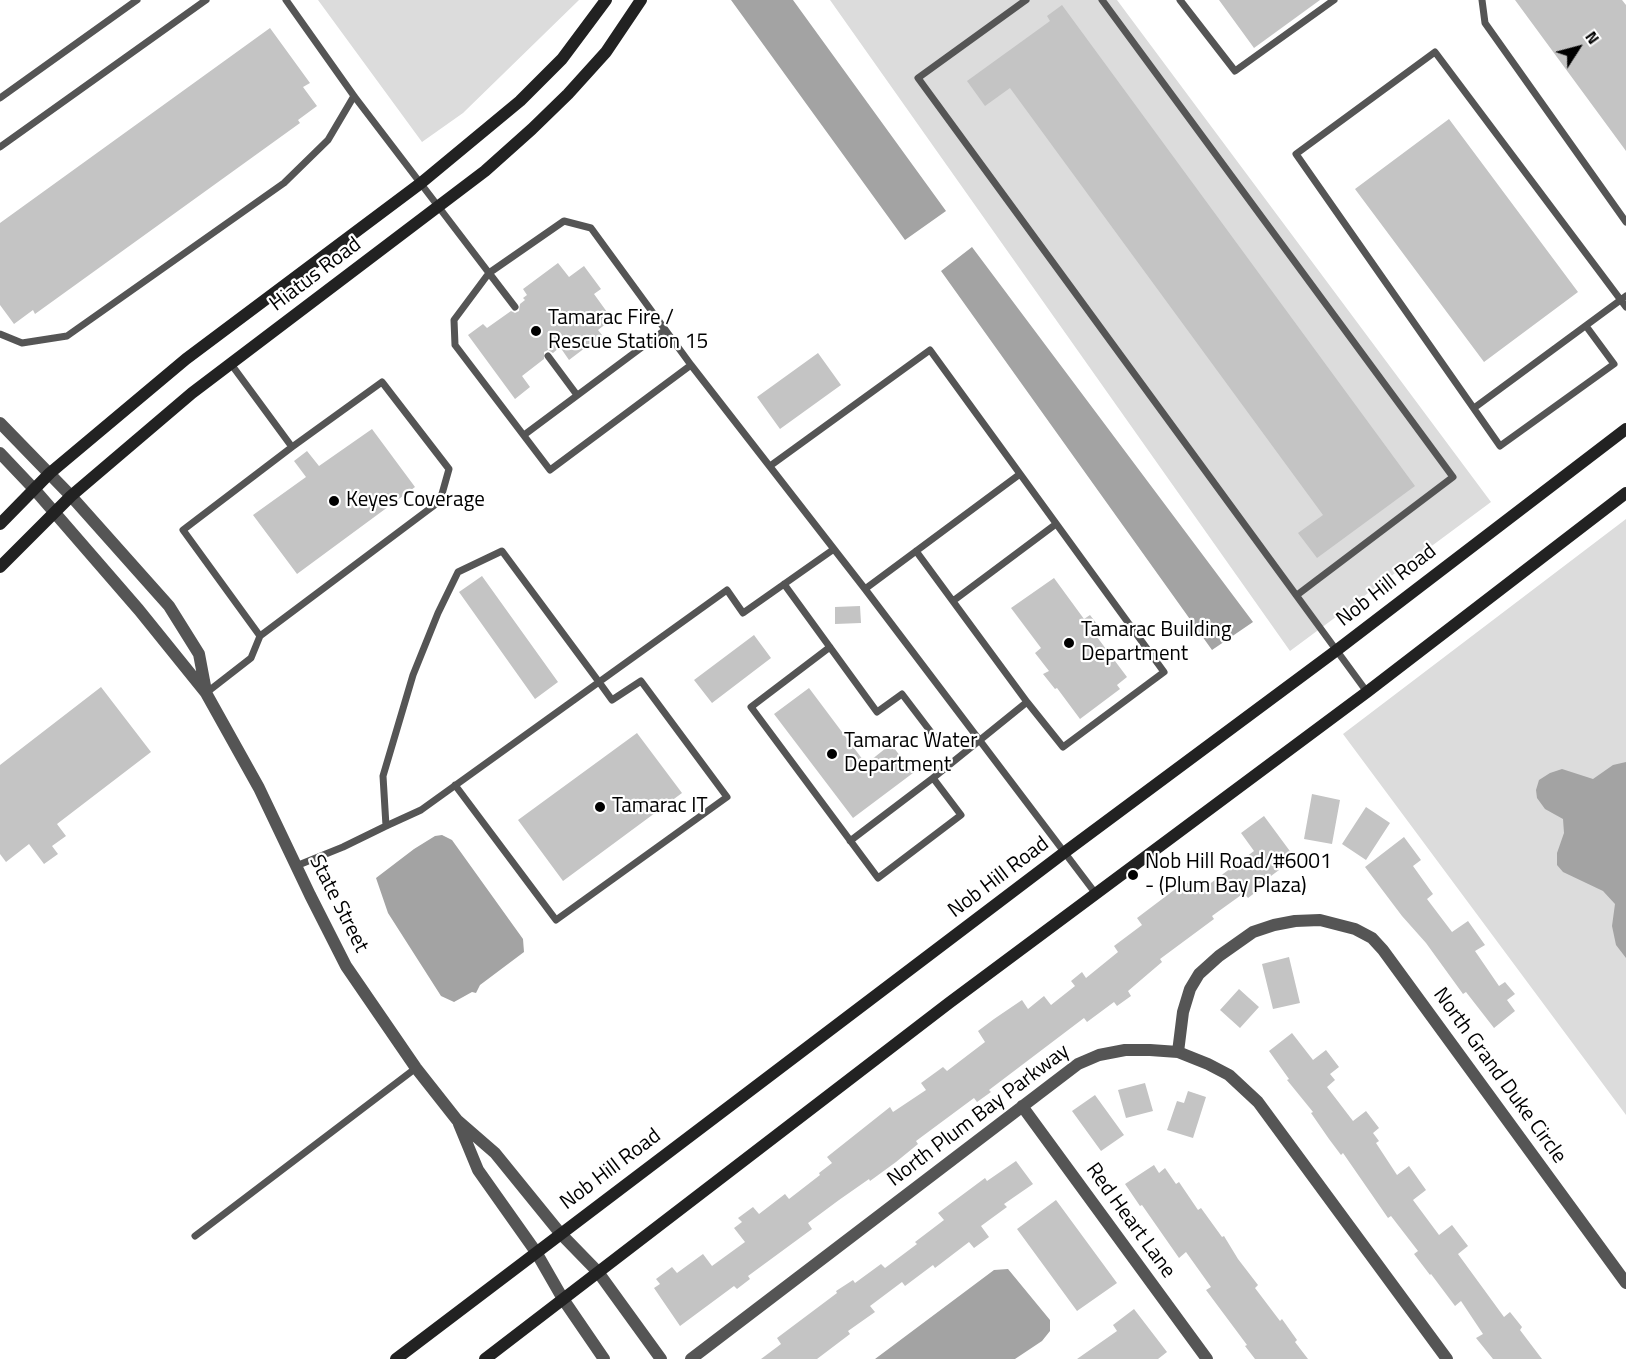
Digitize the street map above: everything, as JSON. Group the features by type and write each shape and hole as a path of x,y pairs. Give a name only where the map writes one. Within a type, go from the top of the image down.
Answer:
{"main road":[{"name":"Hiatus Road","path":"0,524 50,473 186,359 421,183 520,101 562,59 606,0"},
{"name":"Hiatus Road","path":"0,567 71,496 192,393 493,164 568,94 606,52 641,0"},
{"name":"Nob Hill Road","path":"396,1359 1065,852 1337,650 1626,429"},
{"path":"485,1359 1096,894 1367,692 1626,493"}],"street":[{"path":"0,423 50,473"},
{"name":"State Street","path":"0,453 139,610 206,693 260,788 346,966 416,1068 457,1120 495,1153 560,1233 598,1272 661,1359"},
{"name":"State Street","path":"50,473 169,606 200,654 206,693"},
{"name":"North Grand Duke Circle","path":"1178,1052 1183,1012 1190,989 1199,974 1252,932 1295,921 1320,920 1355,929 1372,938 1383,950 1626,1283"},
{"name":"North Plum Bay Parkway","path":"691,1359 1078,1064 1099,1055 1125,1050 1150,1050 1178,1052 1208,1064 1229,1075 1258,1102 1447,1359"},
{"name":"Red Heart Lane","path":"1023,1106 1207,1359"},
{"name":"State Street","path":"457,1120 478,1170 536,1252 563,1299 604,1359"}],"lane":[{"path":"0,99 137,0"},
{"path":"0,147 206,0"},
{"path":"286,0 354,96 515,308"},
{"path":"1026,0 918,78 1367,692"},
{"path":"1102,0 1453,477 1297,595"},
{"path":"1180,0 1235,71 1334,0"},
{"path":"1482,0 1485,22 1626,222"},
{"path":"1586,326 1614,364 1500,446 1296,154 1435,52 1623,298 1626,307"},
{"path":"0,334 22,343 67,336 284,183 327,140 354,96"},
{"path":"691,365 550,470 455,345 454,320 489,273 564,221 591,228 691,365 865,589 1096,894"},
{"path":"1474,408 1623,298"},
{"path":"524,435 665,330"},
{"path":"770,466 930,350 1164,672 1063,747 916,551"},
{"path":"548,356 577,395"},
{"path":"231,364 292,447"},
{"path":"206,693 250,658 260,636 440,501 449,469 382,382 183,530 260,636"},
{"path":"865,589 1020,474"},
{"path":"953,601 1056,524"},
{"path":"296,866 343,847 421,810 727,590 743,613 834,549"},
{"path":"386,826 383,776 413,675 438,613 458,572 502,551 612,700 641,681 727,797 556,920 455,785"},
{"path":"784,584 877,712 902,694 937,740"},
{"path":"830,647 751,707 878,878 961,815 933,777"},
{"path":"850,842 980,742 1027,702"},
{"path":"195,1236 416,1068"}],"shaded area":[{"path":"318,0 579,0 463,113 422,142"},
{"path":"731,0 793,0 946,211 905,240"},
{"path":"830,0 1117,0 1491,502 1290,651"},
{"path":"972,247 1253,622 1212,650 941,271"},
{"path":"1626,519 1626,1115 1343,734"},
{"path":"1626,762 1626,958 1616,945 1612,926 1615,904 1603,891 1563,872 1557,865 1557,853 1564,833 1563,819 1545,809 1537,798 1536,790 1539,780 1562,769 1593,779 1613,765"},
{"path":"442,835 452,840 523,939 524,952 480,985 476,993 472,992 454,1002 441,996 388,913 376,878 414,849 435,836"},
{"path":"1008,1269 1050,1320 1050,1331 1042,1341 1015,1359 875,1359 994,1270"}],"building":[{"path":"1219,0 1320,0 1254,48"},
{"path":"1515,0 1622,0 1626,5 1626,151"},
{"path":"1062,5 1415,486 1317,558 1298,533 1323,515 1010,88 985,106 967,81 1050,21 1047,16"},
{"path":"270,28 310,83 303,87 317,106 298,120 300,123 35,314 33,310 14,324 0,305 0,223"},
{"path":"1449,119 1578,292 1484,362 1355,189"},
{"name":"Tamarac Fire / Rescue Station 15","path":"558,263 569,277 584,266 601,289 594,294 612,319 598,330 602,335 569,360 560,347 553,353 548,350 544,352 544,359 522,376 530,387 515,399 468,335 483,324 487,328 511,311 515,313 519,311 520,304 525,300 523,298 527,295 523,289"},
{"path":"818,353 841,385 780,429 757,397"},
{"name":"Keyes Coverage","path":"372,429 415,487 297,574 253,515 306,477 294,461 307,451 319,466"},
{"path":"482,576 558,682 535,699 459,592"},
{"name":"Tamarac Building Department","path":"1054,578 1084,619 1090,615 1103,632 1097,637 1127,677 1117,685 1120,689 1080,719 1057,688 1055,689 1043,674 1049,671 1035,653 1041,648 1011,608"},
{"path":"860,606 861,623 835,624 835,607"},
{"path":"754,635 771,658 712,703 694,680"},
{"path":"101,687 151,752 57,824 66,836 52,846 58,854 44,864 29,844 6,862 0,854 0,765"},
{"name":"Tamarac Water Department","path":"809,688 866,764 891,744 913,773 853,818 774,714"},
{"name":"Tamarac IT","path":"637,733 682,793 563,881 518,820"},
{"path":"1312,794 1340,800 1332,844 1304,839"},
{"path":"1366,807 1390,823 1366,860 1342,844"},
{"path":"1264,816 1295,858 1267,879 1269,882 1248,898 1244,893 1212,916 1214,919 1160,959 1162,962 1128,991 1131,996 1117,1006 1114,1002 1087,1022 1084,1018 989,1090 991,1092 977,1102 974,1098 916,1141 918,1144 896,1162 808,1223 812,1229 748,1276 750,1279 737,1289 734,1286 680,1326 654,1288 660,1284 656,1279 672,1267 677,1273 703,1254 712,1266 745,1242 734,1228 742,1222 738,1218 753,1207 759,1214 785,1194 789,1199 820,1175 819,1173 832,1163 827,1157 890,1107 893,1112 926,1090 921,1083 943,1067 947,1071 985,1042 978,1031 994,1019 1022,1000 1028,1009 1044,996 1051,1005 1075,986 1071,981 1082,972 1086,978 1118,952 1114,946 1142,925 1137,918 1186,881 1196,894 1254,851 1241,833"},
{"path":"1404,837 1421,860 1413,866 1433,894 1427,899 1452,932 1468,921 1485,945 1475,951 1499,986 1505,982 1515,994 1507,1000 1515,1011 1494,1028 1466,992 1463,994 1426,943 1402,916 1365,867"},
{"path":"1289,957 1300,1003 1273,1009 1262,964"},
{"path":"1239,989 1259,1007 1240,1028 1220,1010"},
{"path":"1292,1033 1313,1060 1326,1050 1339,1067 1330,1074 1335,1080 1327,1087 1353,1121 1366,1111 1379,1128 1373,1133 1379,1141 1376,1143 1397,1175 1409,1166 1426,1190 1413,1200 1439,1235 1452,1225 1468,1246 1458,1254 1504,1317 1510,1312 1522,1327 1520,1330 1542,1359 1493,1359 1476,1338 1483,1334 1461,1301 1455,1306 1430,1275 1414,1254 1418,1251 1391,1216 1388,1218 1343,1153 1341,1155 1329,1139 1311,1113 1313,1112 1287,1080 1289,1079 1269,1051"},
{"path":"1145,1083 1153,1111 1126,1118 1118,1090"},
{"path":"1188,1091 1206,1097 1193,1138 1167,1130 1177,1101 1184,1103"},
{"path":"1095,1095 1124,1135 1101,1151 1072,1111"},
{"path":"1016,1161 1033,1184 1004,1204 1007,1207 981,1226 989,1237 974,1248 969,1242 935,1268 933,1265 905,1286 902,1282 870,1306 875,1312 848,1331 850,1334 817,1359 761,1359 781,1344 777,1338 837,1293 836,1291 853,1280 855,1283 881,1264 885,1268 944,1220 938,1213 985,1178 987,1181"},
{"path":"1154,1165 1159,1173 1165,1168 1176,1184 1179,1182 1198,1210 1201,1208 1222,1237 1224,1236 1258,1285 1255,1288 1280,1321 1282,1319 1308,1359 1255,1359 1206,1290 1211,1287 1186,1252 1179,1258 1125,1184"},
{"path":"1056,1200 1117,1283 1077,1311 1017,1229"},
{"path":"1134,1309 1167,1352 1158,1359 1077,1359 1117,1331 1113,1325"}],"place":[{"name":"Tamarac Fire / Rescue Station 15","path":"536,331"},
{"name":"Keyes Coverage","path":"334,501"},
{"name":"Tamarac Building Department","path":"1069,643"},
{"name":"Tamarac Water Department","path":"832,754"},
{"name":"Tamarac IT","path":"600,807"},
{"name":"Nob Hill Road/#6001 - (Plum Bay Plaza)","path":"1133,875"}]}
